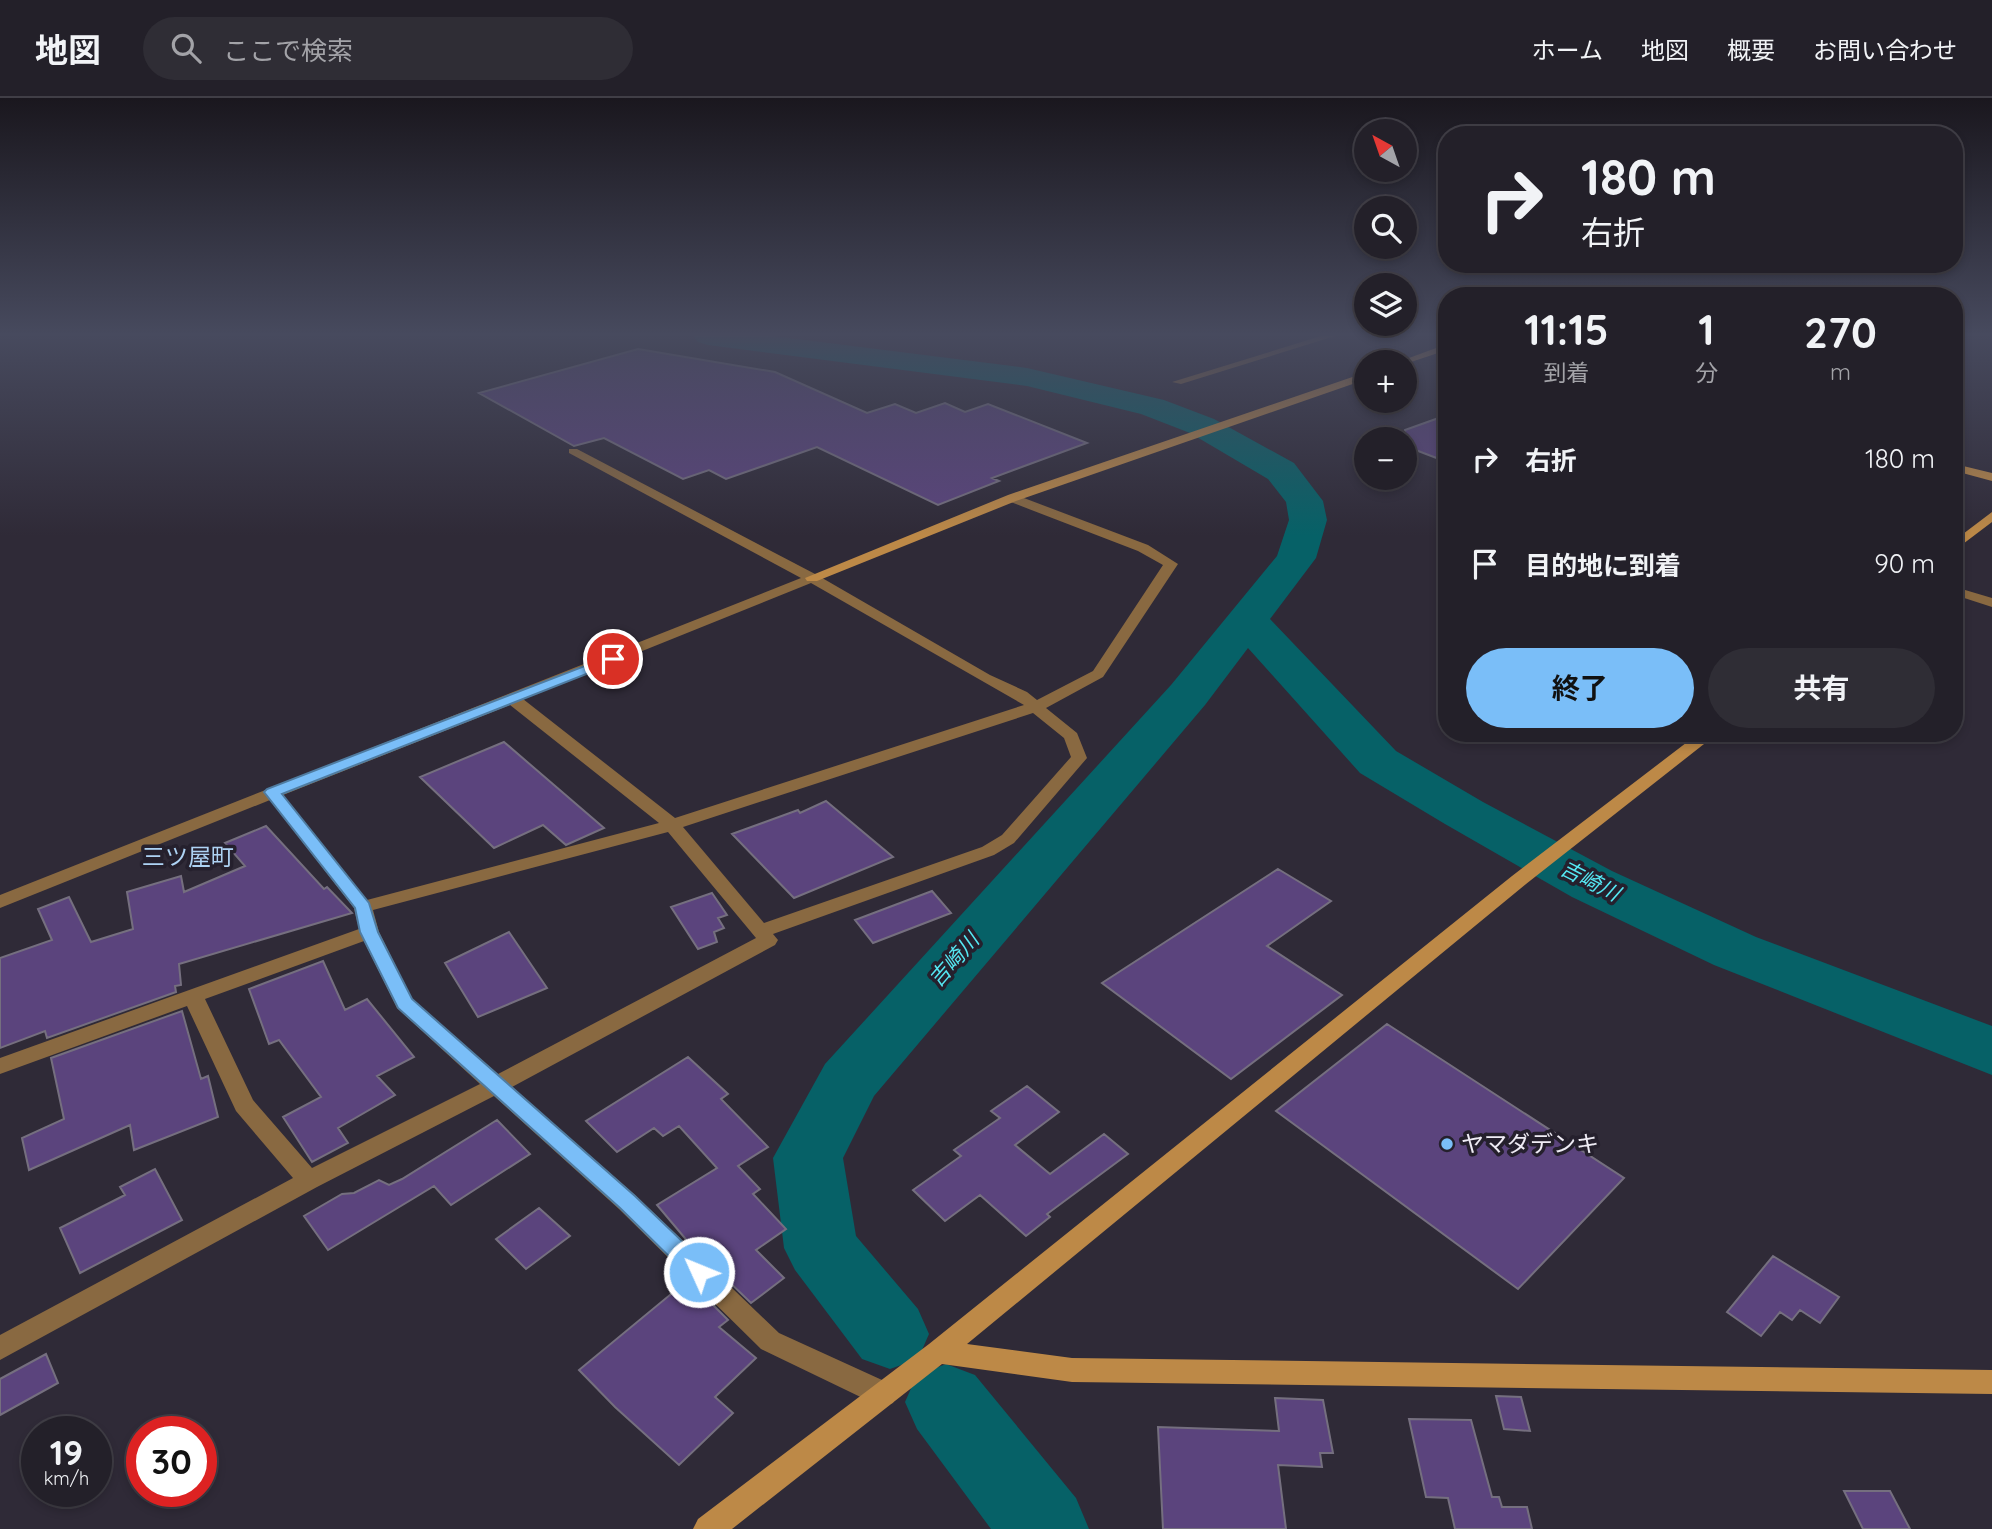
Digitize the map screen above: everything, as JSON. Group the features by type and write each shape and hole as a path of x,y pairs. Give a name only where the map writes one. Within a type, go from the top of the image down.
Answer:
{"street":[{"path":"0,902 1012,498 1286,403"},
{"path":"573,451 811,578 985,678 1021,695 1071,736 1079,758 1008,839 988,851 761,931"},
{"path":"1963,470 1992,478"},
{"path":"363,907 672,825 1035,707 1098,674 1171,564 1143,548 1012,498"},
{"path":"1963,540 1992,516"},
{"path":"1963,594 1992,603"},
{"path":"0,1348 309,1180 495,1086 768,940 672,825 513,699"},
{"path":"708,1529 938,1352 1518,880 1698,742"},
{"path":"272,792 363,907 369,932 404,1003 627,1202 770,1341 883,1394"},
{"path":"0,1066 61,1042 194,998 369,932"},
{"path":"194,998 244,1105 309,1180"},
{"path":"938,1352 1072,1370 1992,1382"}],"building":[{"path":"497,403 844,403 867,413 895,404 916,413 945,403 965,412 988,404 1087,443 992,478 999,481 938,505 817,447 726,479 709,470 683,479 604,438 574,446"},
{"path":"1438,418 1438,459 1417,451 1417,427 1413,427"},
{"path":"504,742 604,828 566,845 543,825 494,848 420,777"},
{"path":"826,801 893,857 794,898 732,834 798,810 800,813"},
{"path":"266,826 324,889 327,887 352,913 179,964 181,985 175,986 176,992 47,1038 45,1031 0,1048 0,958 52,940 38,909 69,897 91,942 133,929 127,892 181,876 184,892 245,866 225,843"},
{"path":"1278,869 1331,901 1267,946 1342,995 1231,1079 1102,983"},
{"path":"932,891 951,913 873,943 855,920"},
{"path":"712,893 727,915 718,918 724,928 714,932 717,942 698,949 671,907"},
{"path":"509,932 547,988 478,1017 445,963"},
{"path":"323,961 345,1010 367,999 414,1057 377,1076 395,1095 338,1128 348,1143 312,1162 283,1117 321,1097 279,1040 269,1044 249,989"},
{"path":"182,1011 201,1079 208,1076 218,1117 134,1150 130,1125 29,1170 22,1138 64,1119 51,1058"},
{"name":"ヤマダデンキ","path":"1387,1024 1624,1178 1518,1289 1276,1111"},
{"path":"688,1057 728,1094 721,1099 768,1147 738,1166 760,1189 753,1194 786,1229 756,1250 784,1278 751,1303 689,1243 657,1205 717,1168 679,1126 663,1136 654,1128 617,1152 586,1121"},
{"path":"1027,1086 1059,1112 1015,1145 1050,1174 1104,1134 1128,1154 1047,1214 1050,1217 1026,1236 980,1195 945,1221 913,1190 961,1156 954,1150 1000,1118 991,1111"},
{"path":"497,1120 530,1154 451,1205 434,1186 328,1250 304,1216 342,1194 354,1193 379,1180 389,1185 402,1179"},
{"path":"155,1169 182,1220 80,1273 60,1228 125,1195 120,1187"},
{"path":"539,1208 570,1236 526,1269 496,1239"},
{"path":"1773,1256 1839,1297 1820,1323 1800,1310 1792,1320 1780,1312 1761,1336 1727,1312"},
{"path":"688,1280 728,1320 719,1327 756,1358 715,1397 733,1413 679,1465 579,1370"},
{"path":"46,1354 58,1383 0,1415 0,1379"},
{"path":"1496,1396 1521,1397 1530,1431 1504,1429"},
{"path":"1275,1398 1323,1400 1333,1453 1320,1453 1322,1467 1278,1465 1286,1529 1163,1529 1158,1427 1279,1431"},
{"path":"1409,1419 1471,1420 1492,1497 1499,1497 1502,1507 1527,1507 1532,1529 1455,1529 1448,1498 1426,1497"},
{"path":"1844,1491 1890,1491 1910,1529 1863,1529"}],"waterway":[{"name":"吉崎川","path":"1134,403 1202,426 1281,471 1304,501 1308,520 1296,558 1247,620"},
{"name":"吉崎川","path":"890,1334 821,1248 808,1158 848,1081 1188,695 1247,620"},
{"name":"吉崎川","path":"1247,620 1378,762 1464,813 1592,884 1735,951 1992,1051"},
{"name":"吉崎川","path":"946,1402 1045,1529"}],"place":[{"name":"ヤマダデンキ","path":"1447,1144"}],"district":[{"name":"三ツ屋町","path":"188,857"}],"route":[{"path":"613,659 272,792 363,907 369,932 404,1003 627,1202 699,1272"}]}
